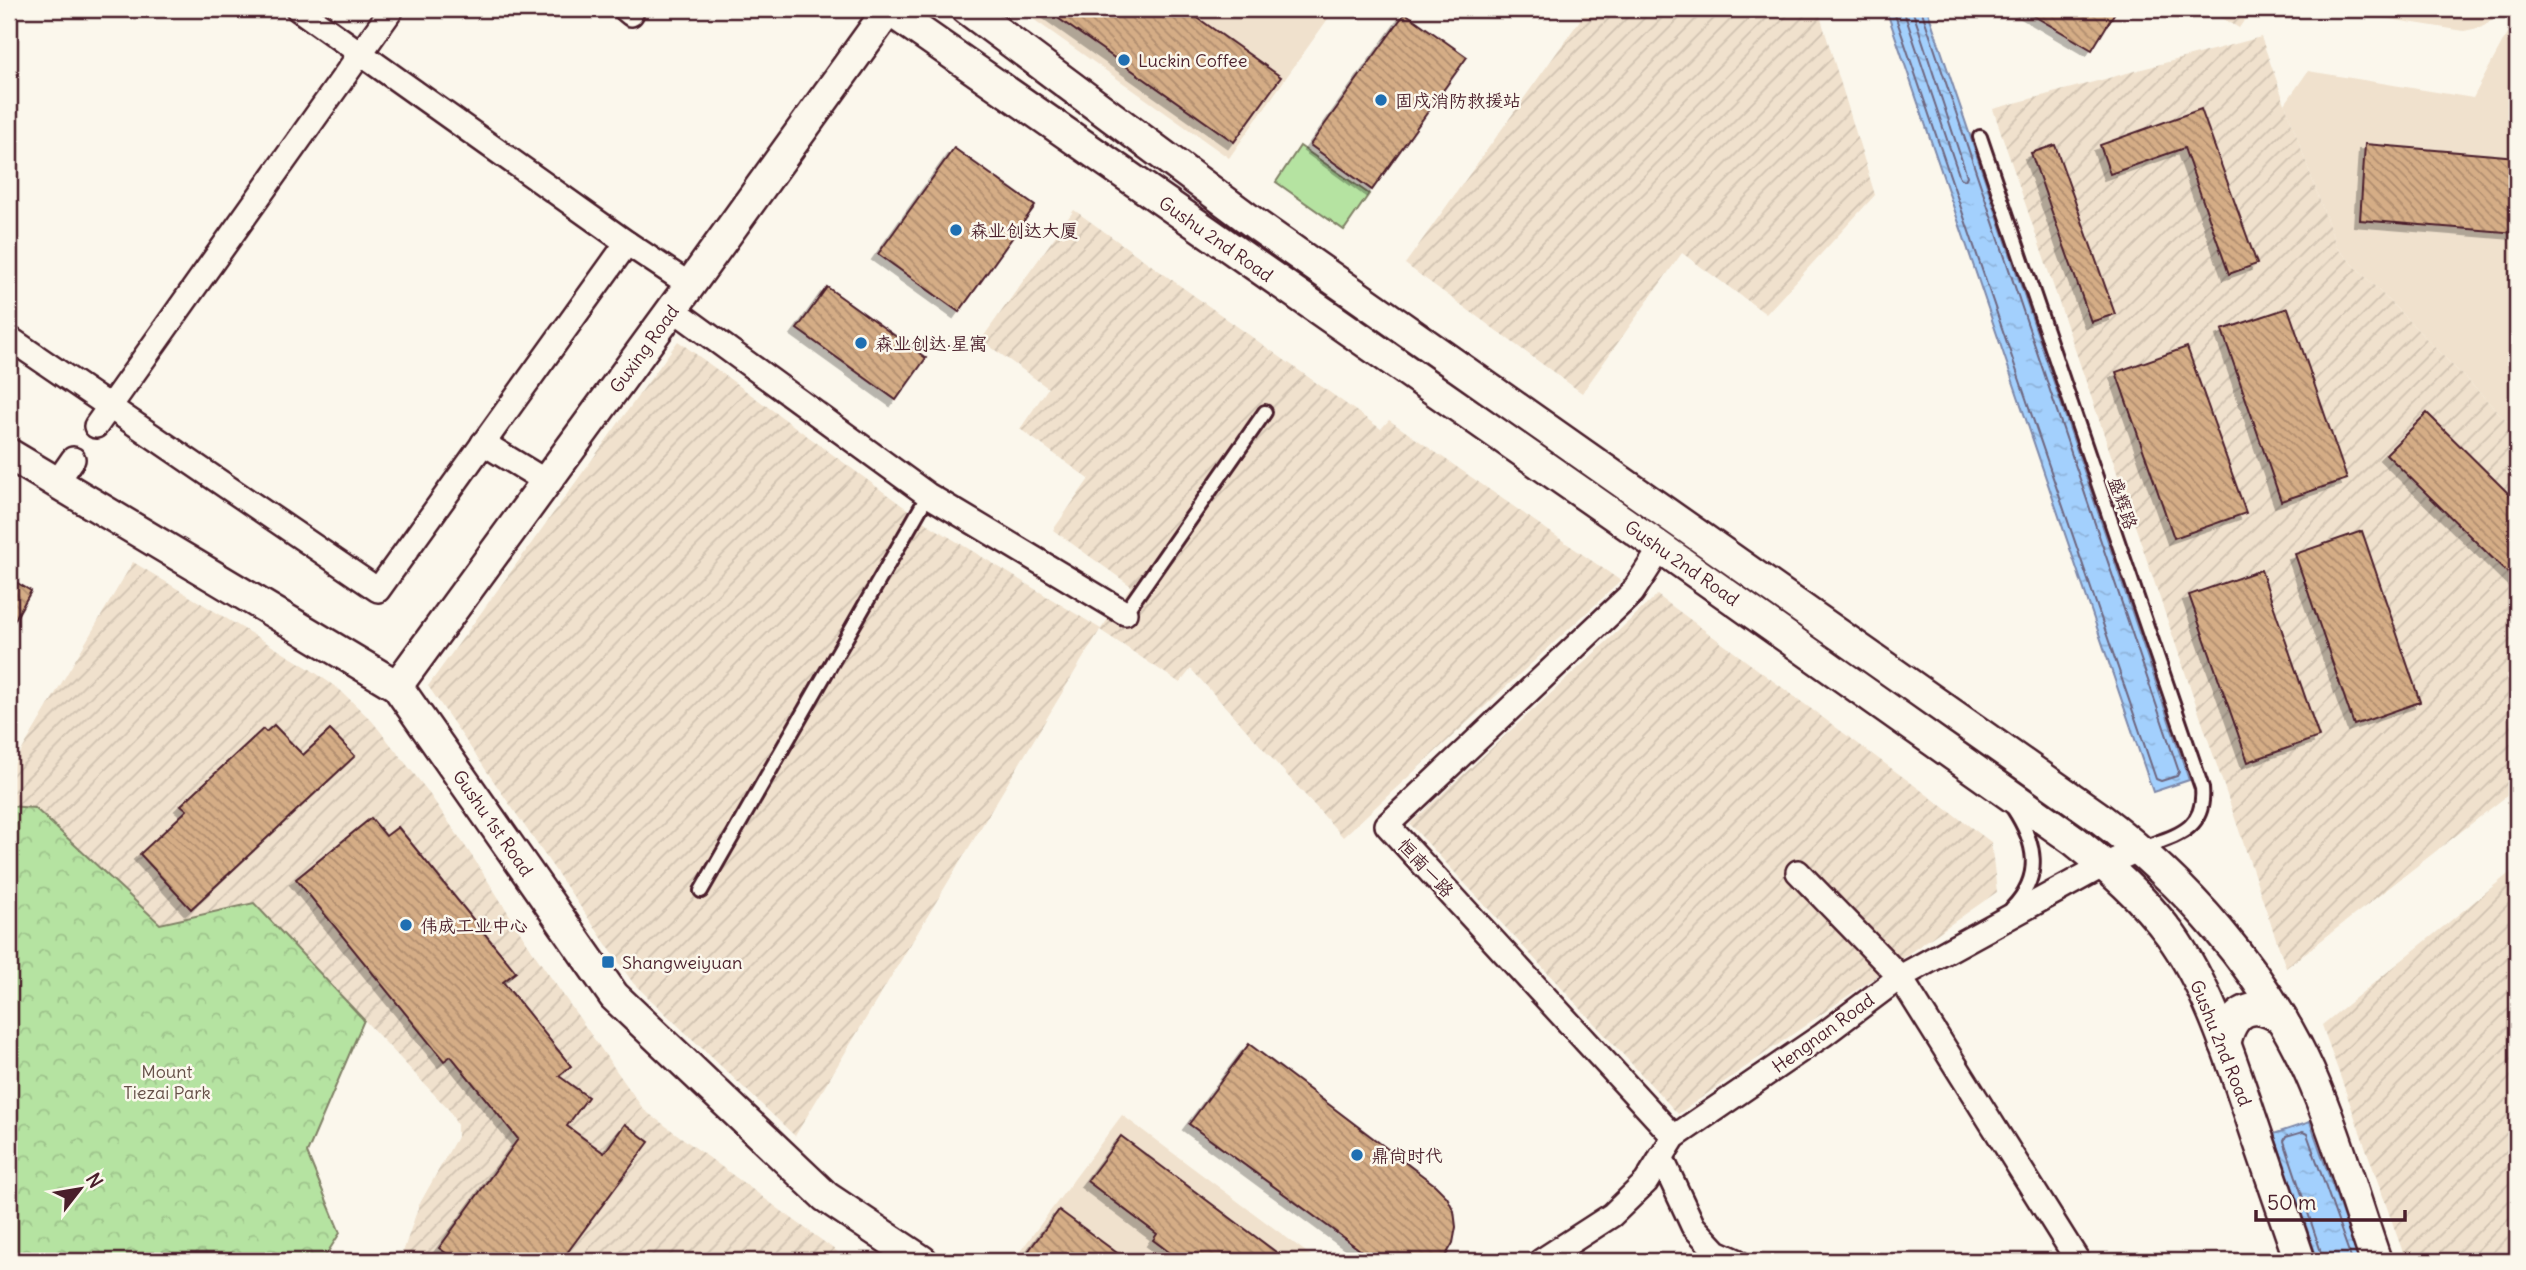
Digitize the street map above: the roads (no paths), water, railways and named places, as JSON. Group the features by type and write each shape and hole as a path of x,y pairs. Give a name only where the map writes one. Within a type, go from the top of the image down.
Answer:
{"street":[{"path":"298,9 626,243 690,285"},
{"path":"96,426 392,9"},
{"name":"Guxing Road","path":"397,686 888,9"},
{"name":"Gushu 2nd Road","path":"888,9 1661,548 2104,865 2140,897 2171,936 2199,984 2225,1044 2300,1261"},
{"name":"Gushu 2nd Road","path":"967,9 1258,226 2097,816 2140,849 2209,920 2240,958 2282,1019 2314,1082 2376,1261"},
{"path":"9,338 378,590 626,243"},
{"path":"673,309 928,495 1125,613"},
{"path":"483,443 547,482"},
{"name":"Gushu 1st Road","path":"9,454 65,471 397,686 614,996 825,1198 922,1261"},
{"name":"恒南一路","path":"1661,548 1632,593 1387,825 1674,1137"},
{"name":"Hengnan Road","path":"1541,1261 1612,1215 1646,1182 1674,1137 1823,1035 1900,976 2104,865 2140,849"},
{"path":"1798,872 1900,976 2078,1261"},
{"path":"2225,1044 2228,1029 2235,1018 2246,1011 2258,1008 2269,1010 2282,1019"},
{"path":"1661,1157 1693,1227 1717,1252 1737,1261"}],"lane":[{"name":"盛辉路","path":"1980,137 2202,788 2201,813 2194,824 2186,831 2140,849"},
{"path":"1125,613 1265,412"},
{"path":"701,891 928,495"},
{"path":"1987,779 2009,802 2023,822 2031,841 2034,860 2032,878 2026,892 1996,924"}],"water":[{"path":"1886,9 1927,9 2189,780 2153,792"},
{"path":"2310,1122 2359,1261 2318,1261 2274,1134"}],"place":[{"name":"Luckin Coffee","path":"1124,60"},
{"name":"固戍消防救援站","path":"1381,100"},
{"name":"森业创达大厦","path":"956,230"},
{"name":"森业创达·星寓","path":"861,343"},
{"name":"伟成工业中心","path":"406,925"},
{"name":"Shangweiyuan","path":"608,962"},
{"name":"鼎尚时代","path":"1357,1155"}],"park label":[{"name":"Mount Tiezai Park","path":"167,1081"}]}
